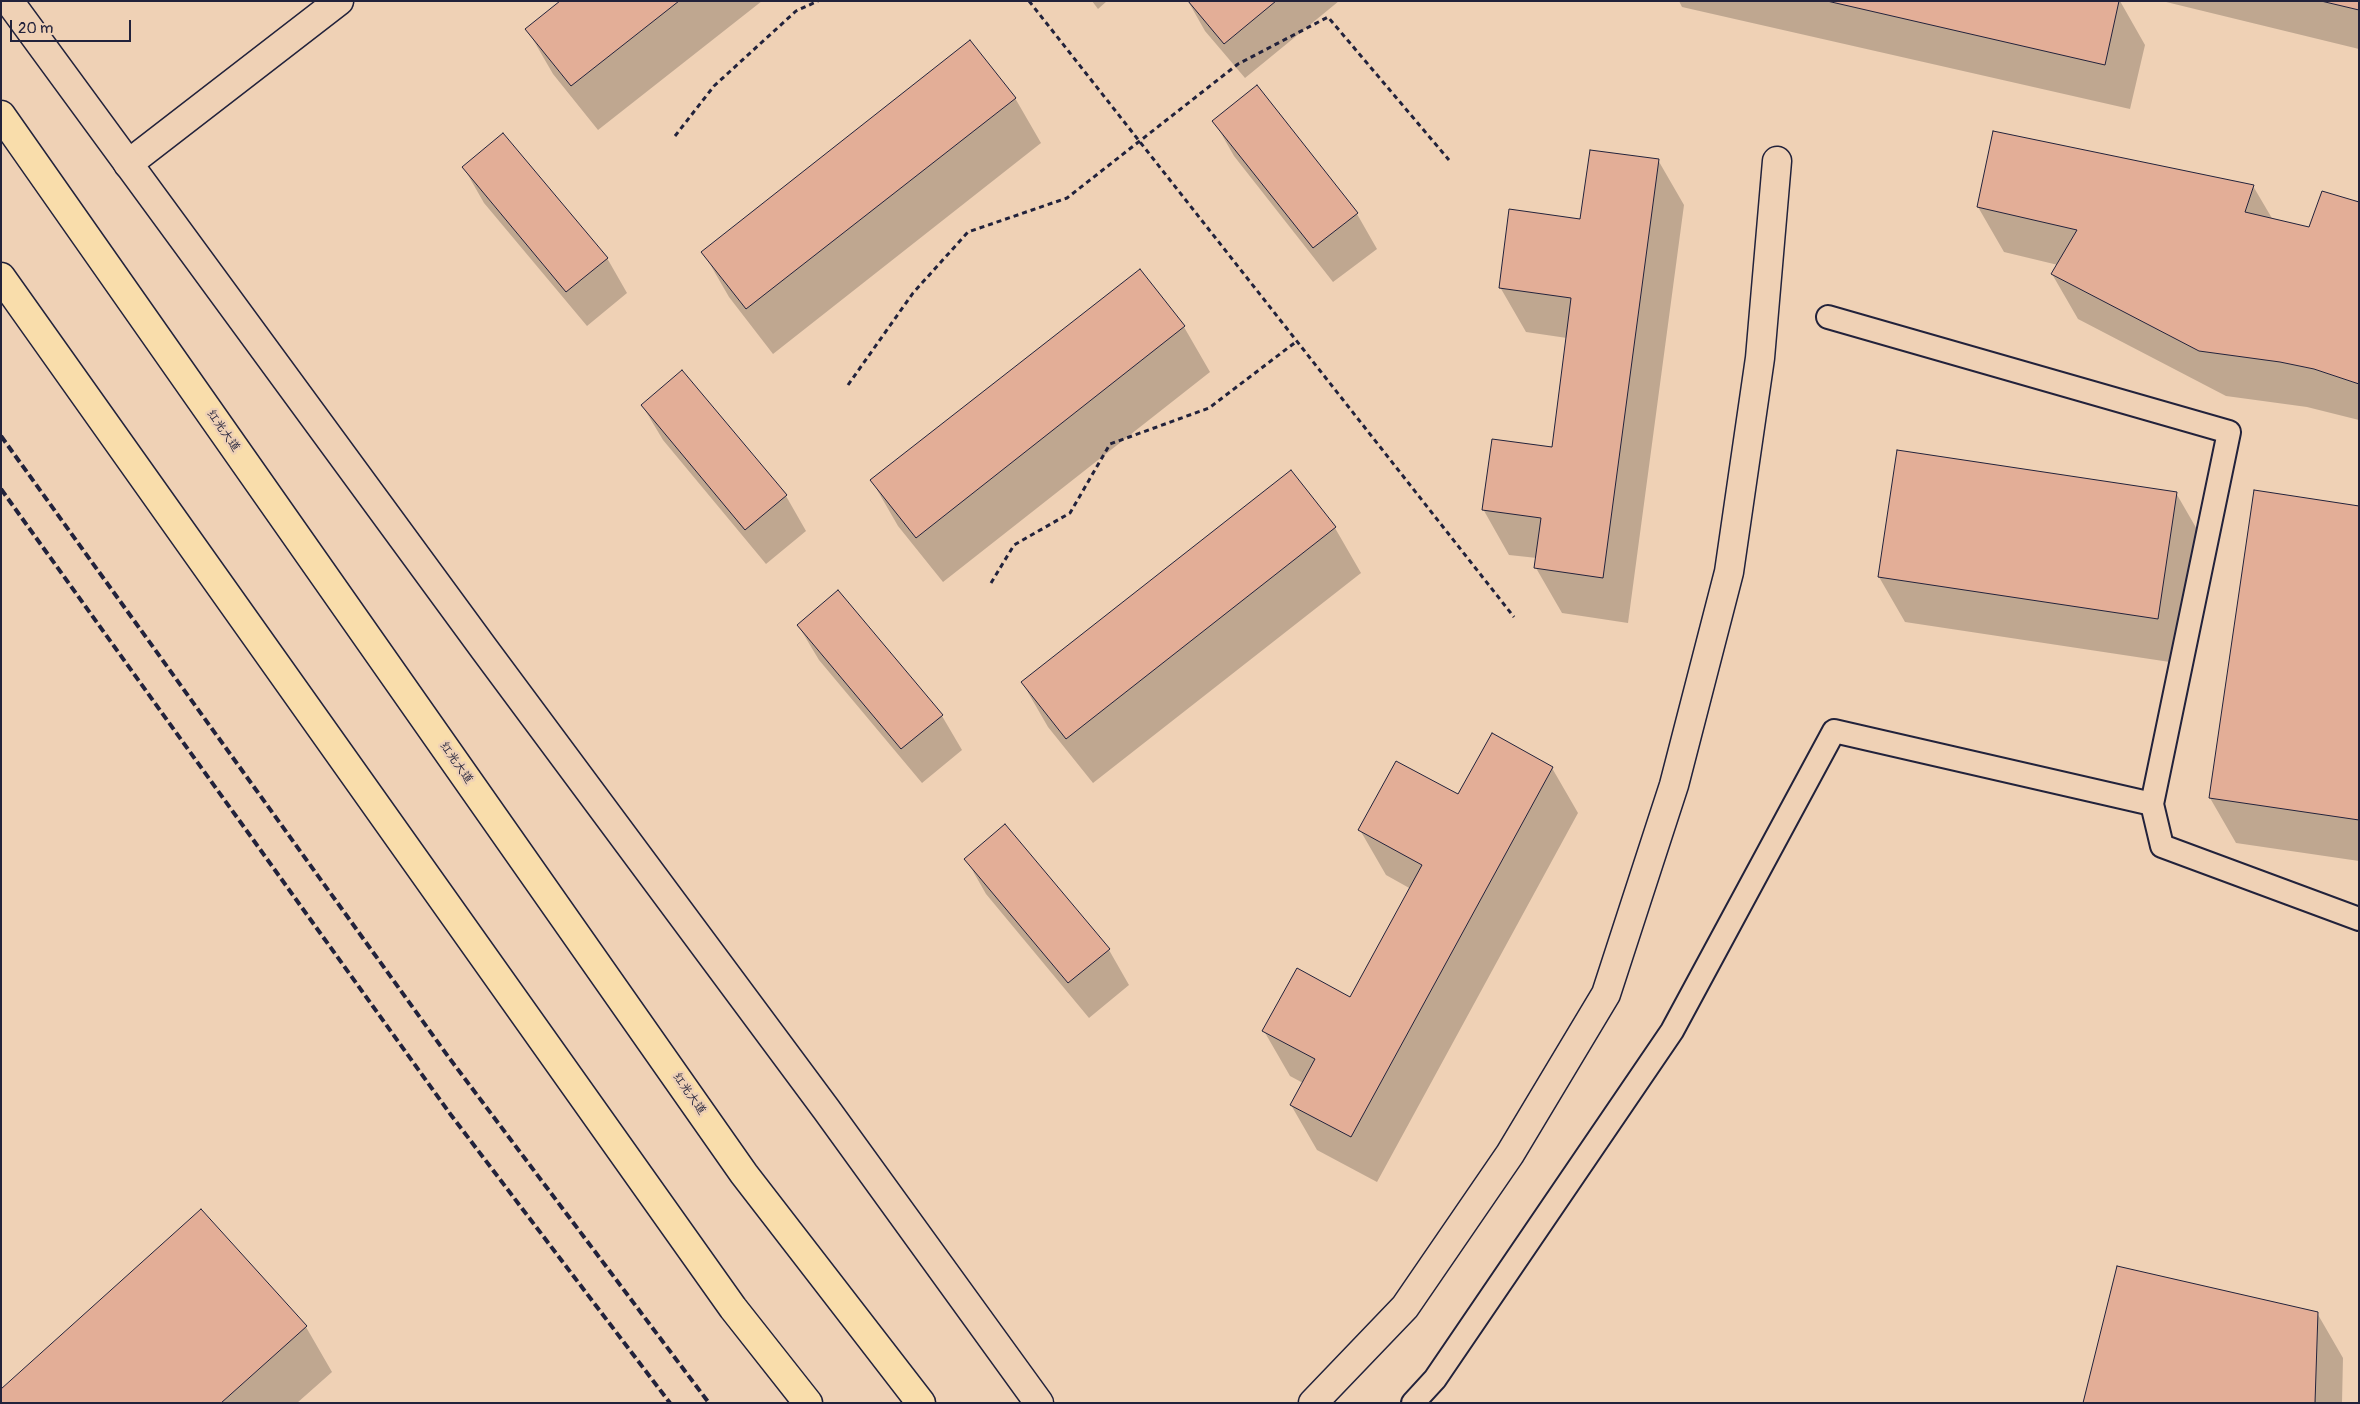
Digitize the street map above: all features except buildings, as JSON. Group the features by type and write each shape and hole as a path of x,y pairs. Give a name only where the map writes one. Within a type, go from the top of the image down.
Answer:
{"highway":[{"name":"红光大道","path":"1,115 744,1174 921,1403"},
{"path":"1,277 732,1308 808,1403"}],"main road":[{"path":"9,1 485,650 826,1109 1039,1403"},
{"path":"128,164 339,1"},
{"path":"1313,1403 1405,1307 1510,1154 1606,994 1674,786 1729,572 1760,358 1777,161"}],"lane":[{"path":"1828,317 2229,432 2152,804 2162,846 2359,919"},
{"path":"1413,1403 1436,1379 1672,1031 1834,731 2152,804"}],"path":[{"path":"675,136 714,86 796,11 818,1"},
{"path":"1029,1 1514,617"},
{"path":"848,385 913,293 968,232 1067,198 1141,143 1238,64 1328,17 1449,160"},
{"path":"991,583 1014,546 1070,513 1110,444 1209,408 1297,342"}],"railway":[{"path":"1,436 450,1059 709,1403"},
{"path":"1,489 451,1115 670,1403"}]}
